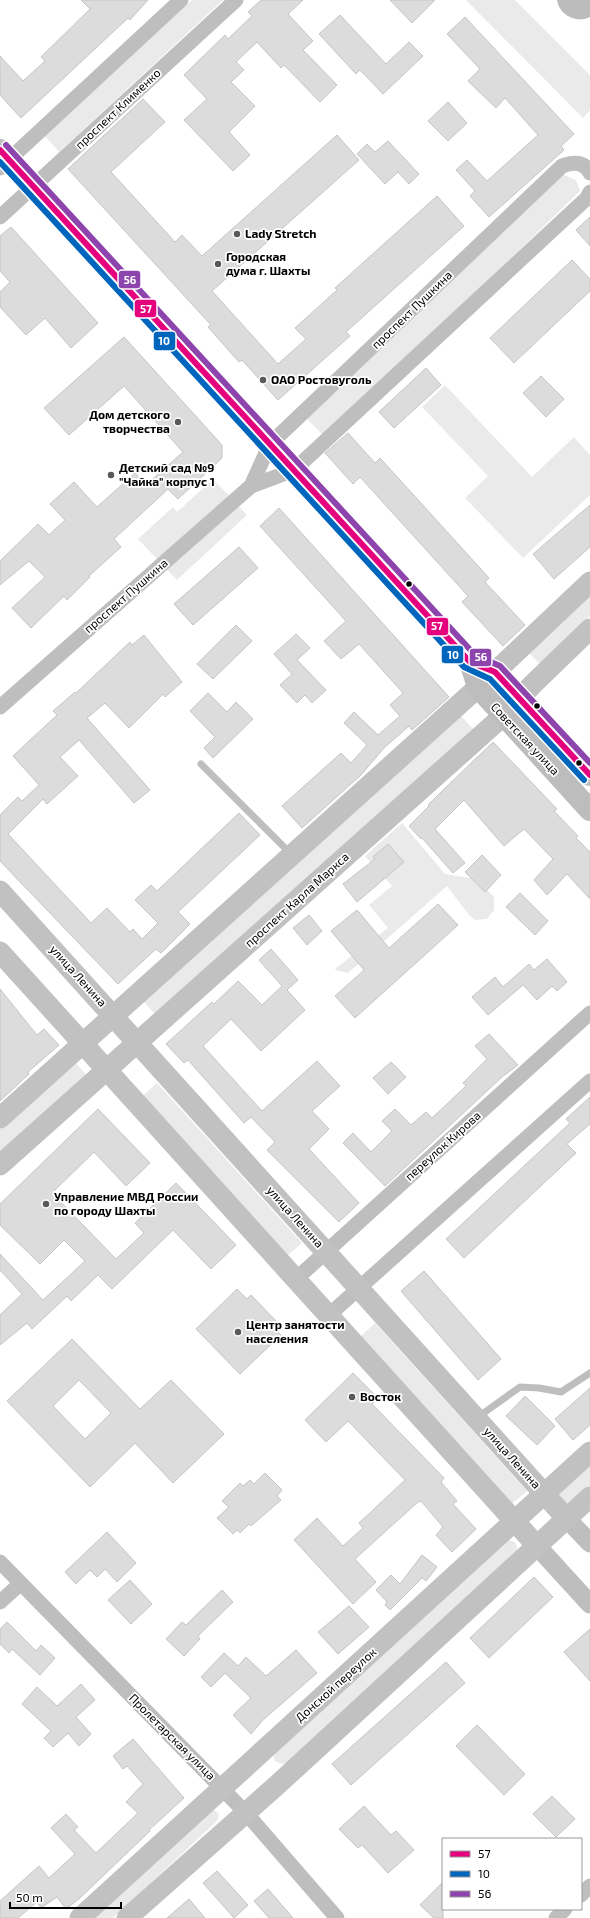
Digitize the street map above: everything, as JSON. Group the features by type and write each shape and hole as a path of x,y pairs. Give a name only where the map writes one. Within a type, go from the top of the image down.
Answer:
{"main road":[{"name":"Советская улица","path":"3,159 33,187 470,662 478,687 590,810"},
{"path":"0,1118 495,672 590,582"},
{"name":"проспект Карла Маркса","path":"0,1165 503,716 590,629"},
{"name":"Советская улица","path":"470,662 495,672 521,698 590,775"},
{"name":"улица Ленина","path":"0,891 567,1519"},
{"path":"0,952 108,1069 537,1546"},
{"name":"Донской переулок","path":"80,1918 590,1452"},
{"path":"127,1918 246,1813 590,1497"}],"street":[{"path":"3,159 180,0"},
{"name":"проспект Клименко","path":"0,217 236,0"},
{"name":"проспект Пушкина","path":"251,486 270,444 562,166 573,162 583,165 590,173"},
{"name":"проспект Пушкина","path":"0,707 251,486 294,470 587,198 590,192"},
{"name":"переулок Кирова","path":"296,1279 590,1013"},
{"path":"329,1315 360,1290 590,1081"},
{"name":"улица Ленина","path":"567,1519 590,1544"},
{"path":"537,1546 590,1604"},
{"name":"Пролетарская улица","path":"0,1562 246,1813 337,1918"},
{"path":"0,1602 20,1584"},
{"path":"582,1894 590,1886"},
{"path":"556,1918 564,1910"}],"lane":[{"path":"200,764 292,855"},
{"path":"476,1418 520,1387 539,1388 561,1392 590,1373"}],"shaded area":[{"path":"192,0 223,0 59,152 45,136"},
{"path":"466,0 515,0 590,75 590,110 583,118"},
{"path":"557,0 590,0 590,17 585,19 574,19 569,17 561,10"},
{"path":"562,174 576,180 580,191 326,438 304,416"},
{"path":"445,385 532,477 574,437 590,455 590,495 523,558 465,498 488,476 422,407"},
{"path":"213,479 247,515 177,580 138,539 173,507 177,512"},
{"path":"590,593 590,616 540,664 528,652"},
{"path":"460,715 474,730 156,1015 142,1000"},
{"path":"402,823 445,874 476,879 494,897 494,910 487,919 475,920 469,915 447,886 348,973 335,970 388,928 369,905 392,886 365,856"},
{"path":"73,1060 89,1078 0,1158 0,1124"},
{"path":"157,1083 302,1243 286,1257 141,1097"},
{"path":"375,1323 527,1491 509,1506 359,1338"},
{"path":"590,1460 590,1489 570,1504 563,1502 559,1494"},
{"path":"508,1540 515,1542 518,1550 288,1763 282,1764 275,1761 273,1754"},
{"path":"212,1809 219,1815 217,1821 113,1918 89,1918"}],"building":[{"path":"81,0 148,0 130,20 128,18 21,118 0,95 0,56 23,81 45,61 41,57 90,9"},
{"path":"261,0 303,0 288,14 313,41 303,50 337,85 320,102 284,65 281,68 257,42 236,62 244,70 231,82 255,106 229,132 250,155 233,171 184,120 207,99 184,75 225,35 228,39 252,16 248,12"},
{"path":"390,0 435,0 412,23"},
{"path":"340,15 386,64 409,42 423,56 383,94 360,70 356,74 319,34"},
{"path":"465,17 574,134 561,146 564,150 489,217 470,196 475,191 456,170 467,160 487,181 538,135 505,98 496,108 468,81 480,69 447,34"},
{"path":"143,99 165,122 111,172 175,242 182,235 202,256 337,135 359,160 212,291 278,364 306,339 295,328 337,290 335,288 437,196 464,226 346,332 350,336 278,400 242,360 239,362 208,327 211,325 68,169"},
{"path":"448,102 467,123 448,141 428,121"},
{"path":"388,141 419,174 409,184 398,172 385,184 357,154 367,144 375,152"},
{"path":"590,217 590,246 576,230"},
{"path":"11,227 98,323 71,348 45,318 26,335 0,307 0,292 10,282 0,271 0,236"},
{"path":"572,260 590,279 590,291 514,363 490,338"},
{"path":"124,337 222,445 222,458 178,499 168,489 114,539 121,547 89,576 90,577 67,600 64,596 31,628 12,608 45,577 29,561 0,585 0,561 38,524 49,535 65,520 50,504 74,482 97,507 135,473 146,485 183,452 124,386 69,435 44,408"},
{"path":"426,368 441,385 394,428 379,412"},
{"path":"541,376 564,399 546,417 523,393"},
{"path":"348,433 375,463 380,458 489,578 485,582 525,625 503,646 462,602 468,596 360,477 353,484 325,453"},
{"path":"590,505 590,547 554,579 533,554"},
{"path":"279,508 449,697 412,730 409,726 384,748 361,775 302,828 282,806 341,753 351,763 367,745 344,723 354,712 378,735 400,716 390,705 403,693 359,644 341,659 324,641 346,621 260,526"},
{"path":"239,547 258,568 193,625 174,604"},
{"path":"236,625 252,641 213,679 197,664"},
{"path":"296,634 310,648 297,660 326,690 312,703 305,695 297,703 280,685 292,674 274,654"},
{"path":"144,635 182,682 165,697 163,694 129,728 105,703 87,718 150,790 134,803 79,740 60,757 78,776 47,804 43,799 8,834 91,923 107,908 130,932 133,929 142,939 158,923 135,900 151,885 157,891 239,813 260,835 178,912 190,924 161,953 156,949 118,984 0,861 0,815 18,797 22,801 39,785 13,756 57,715 53,711 75,692 76,693 130,642 132,645"},
{"path":"208,693 227,712 236,702 253,719 213,758 204,748 215,737 190,711"},
{"path":"493,742 557,809 554,811 578,836 576,838 590,852 590,899 567,874 547,895 534,880 553,859 524,829 504,846 464,800 435,829 465,863 453,873 422,838 421,839 409,826 440,793"},
{"path":"388,844 404,862 357,902 343,884 375,859 373,857"},
{"path":"482,855 501,875 485,892 465,872"},
{"path":"520,893 548,921 535,935 506,907"},
{"path":"438,904 458,925 355,1018 335,996 364,970 331,931 357,910 389,948"},
{"path":"309,915 322,931 307,945 293,928"},
{"path":"271,949 298,980 287,990 305,1010 261,1051 231,1019 203,1046 262,1111 317,1061 340,1086 312,1111 329,1129 309,1149 359,1203 339,1222 267,1150 275,1142 251,1117 244,1123 188,1060 184,1063 166,1044 212,1002 214,1004 238,981 262,1005 282,986 259,960"},
{"path":"547,959 567,982 557,991 552,986 537,1000 523,985 488,1015 472,997 495,977 503,987 529,964 534,970"},
{"path":"0,989 37,1035 44,1029 59,1045 28,1072 29,1074 0,1101"},
{"path":"489,1034 518,1065 502,1077 385,1186 343,1143 353,1133 371,1152 392,1131 382,1121 395,1109 411,1125 426,1112 432,1118 466,1086 463,1083 487,1059 475,1046"},
{"path":"391,1062 406,1077 388,1094 373,1078"},
{"path":"590,1097 590,1124 567,1144 576,1153 464,1258 446,1239 570,1123 566,1119"},
{"path":"98,1109 150,1163 126,1186 94,1152 52,1193 116,1259 144,1233 135,1223 176,1183 236,1245 211,1269 173,1230 112,1289 98,1275 71,1301 67,1296 32,1329 27,1323 0,1345 0,1315 22,1294 0,1270 0,1254 43,1300 85,1261 64,1240 40,1264 0,1225 0,1204"},
{"path":"424,1271 501,1359 478,1380 401,1291"},
{"name":"Центр занятости населения","path":"237,1289 247,1299 251,1295 277,1322 272,1326 281,1335 240,1374 196,1329"},
{"path":"72,1339 140,1409 171,1380 224,1434 173,1483 135,1443 90,1487 7,1401","holes":["79,1380 111,1413 85,1439 53,1406"]},
{"path":"353,1373 378,1398 372,1404 444,1478 441,1482 457,1501 453,1504 476,1529 452,1552 436,1535 443,1527 421,1501 418,1502 355,1559 376,1582 353,1604 294,1540 317,1518 343,1546 363,1528 359,1523 405,1480 348,1421 326,1442 305,1420"},
{"path":"590,1388 590,1425 573,1440 555,1419"},
{"path":"525,1396 555,1426 537,1445 506,1416"},
{"path":"265,1473 282,1490 277,1496 281,1500 251,1526 249,1524 240,1533 237,1530 233,1534 217,1518 229,1507 222,1501 240,1483 243,1486 250,1480 254,1484"},
{"path":"107,1532 136,1563 117,1582 105,1569 97,1577 90,1570 76,1584 65,1572"},
{"path":"422,1555 437,1567 426,1581 422,1578 390,1610 385,1605 387,1602 376,1590 391,1575 400,1584"},
{"path":"534,1577 553,1597 489,1658 470,1638"},
{"path":"130,1580 152,1604 131,1624 108,1600"},
{"path":"222,1590 233,1602 198,1636 200,1639 184,1656 166,1639 182,1622 186,1625"},
{"path":"349,1606 369,1627 338,1654 318,1632"},
{"path":"7,1622 36,1651 41,1645 55,1658 40,1675 12,1649 9,1653 0,1644 0,1629"},
{"path":"590,1629 590,1681 564,1652"},
{"path":"296,1650 317,1673 263,1720 251,1734 233,1715 251,1698 225,1673 211,1687 201,1677 224,1653 238,1666 246,1657 266,1676"},
{"path":"446,1662 465,1683 351,1785 332,1764"},
{"path":"81,1684 95,1700 76,1717 91,1734 79,1746 68,1733 53,1747 44,1738 51,1731 22,1704 37,1687 57,1706"},
{"path":"477,1725 525,1774 504,1795 456,1746"},
{"path":"133,1739 184,1798 80,1898 66,1909 57,1897 41,1908 37,1902 18,1918 0,1918 0,1901 39,1866 49,1878 75,1854 51,1828 66,1814 78,1827 74,1830 96,1853 138,1813 126,1802 143,1784 127,1766 123,1769 113,1756"},
{"path":"552,1796 575,1819 556,1837 533,1814"},
{"path":"364,1806 391,1835 396,1831 414,1850 388,1873 362,1845 358,1848 339,1829"},
{"path":"217,1871 248,1905 234,1918 203,1883"},
{"path":"442,1883 443,1918 434,1918 420,1905"},
{"path":"268,1889 293,1918 269,1918 254,1901"},
{"path":"189,1899 205,1918 167,1918"}],"transit line":[{"name":"56","path":"6,145 475,655 500,666 590,763"},
{"name":"57","path":"0,150 470,662 495,672 590,775"},
{"name":"10","path":"0,162 464,667 490,679 584,780"}],"place":[{"name":"Lady Stretch","path":"237,234"},
{"name":"Городская дума г. Шахты","path":"218,264"},
{"name":"ОАО Ростовуголь","path":"263,380"},
{"name":"Дом детского творчества","path":"178,422"},
{"name":"Детский сад №9 \"Чайка\" корпус 1","path":"111,475"},
{"name":"Управление МВД России по городу Шахты","path":"46,1204"},
{"name":"Центр занятости населения","path":"238,1332"},
{"name":"Восток","path":"352,1397"}]}
